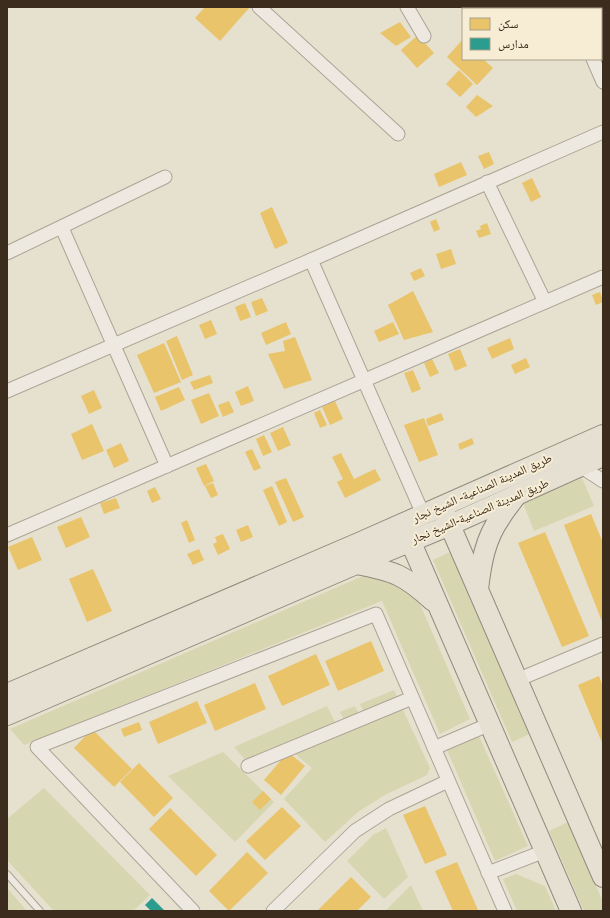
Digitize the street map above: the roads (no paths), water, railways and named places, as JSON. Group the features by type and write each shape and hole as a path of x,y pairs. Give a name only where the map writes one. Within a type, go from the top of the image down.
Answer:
{"main road":[{"name":"طريق المدينة الصناعية- الشيخ نجار","path":"7,694 361,542 407,532 423,514 603,435"},
{"name":"طريق المدينة الصناعية-الشيخ نجار","path":"7,714 356,564 407,532 450,525 603,456"},
{"path":"478,590 481,565 488,540 500,518 516,496"},
{"path":"442,506 603,877"},
{"path":"407,532 571,911"},
{"path":"356,564 380,568 404,577 416,585 439,606"}],"street":[{"path":"259,7 398,134"},
{"path":"407,7 424,36"},
{"path":"593,60 603,82"},
{"path":"7,391 603,132"},
{"path":"7,253 62,228 165,177"},
{"path":"487,182 545,302"},
{"path":"62,228 167,466"},
{"path":"311,260 423,514"},
{"path":"7,535 603,277"},
{"path":"580,466 603,482"},
{"path":"193,911 37,747 376,614 505,911"},
{"path":"517,680 603,644"},
{"path":"248,766 412,698"},
{"path":"434,748 490,724"},
{"path":"273,911 355,831 389,809 448,781"},
{"path":"488,873 545,851"}],"lane":[{"path":"7,874 40,911"}]}
